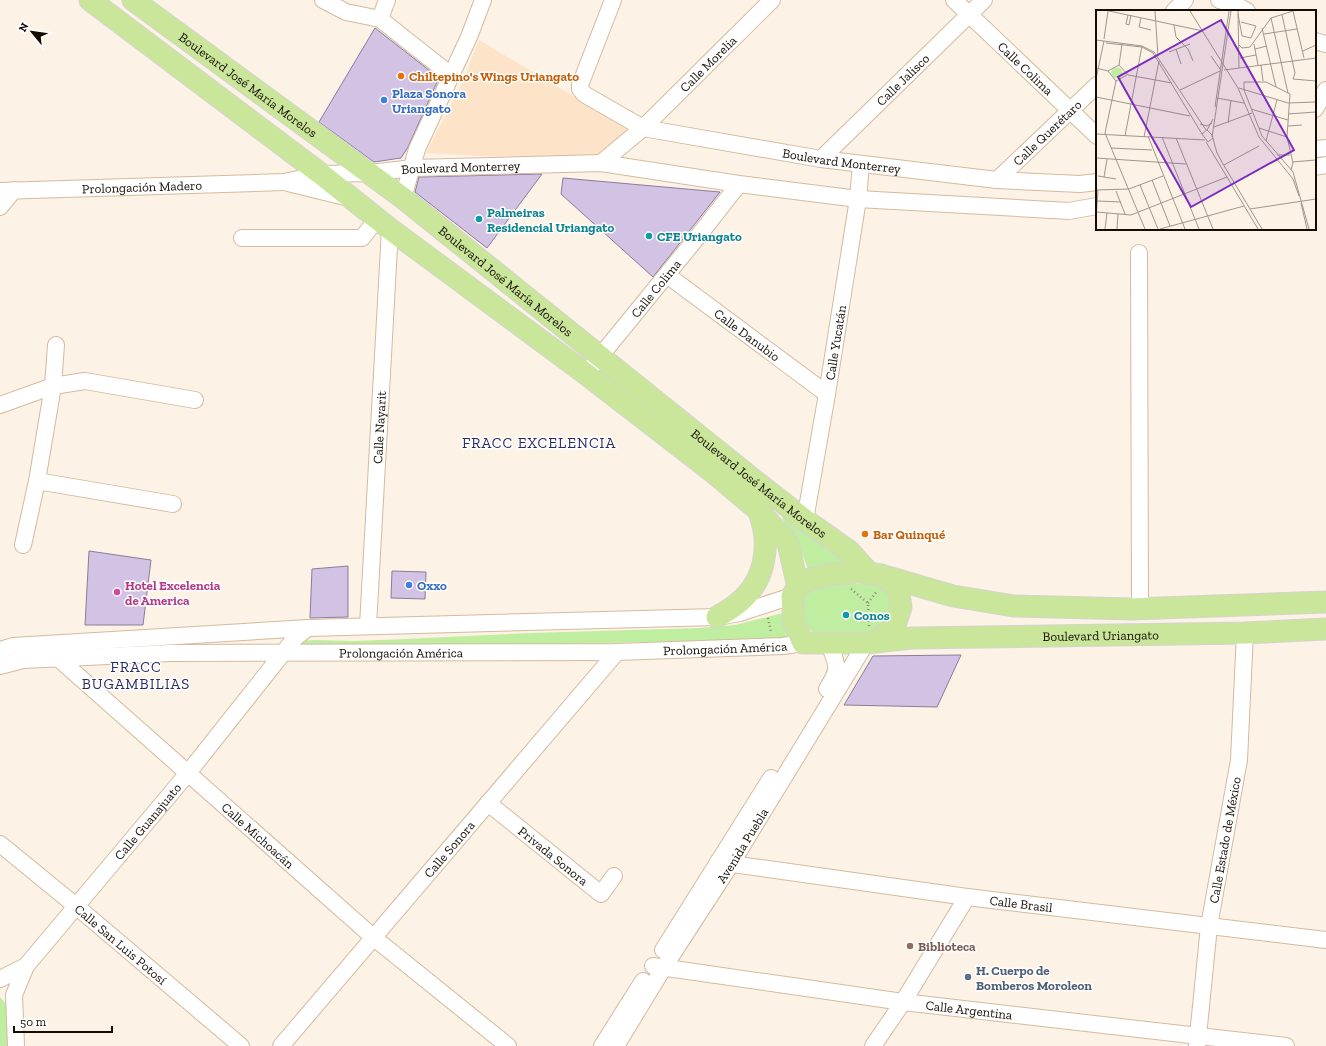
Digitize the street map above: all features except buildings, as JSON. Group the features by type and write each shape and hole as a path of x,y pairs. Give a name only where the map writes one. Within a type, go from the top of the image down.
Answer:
{"main road":[{"name":"Boulevard José María Morelos","path":"90,0 321,174 383,224 586,374 679,445 758,510 788,543 795,592"},
{"name":"Boulevard José María Morelos","path":"133,0 403,198 805,520 849,551 876,579 898,588 901,607 894,628 870,643"},
{"path":"351,198 357,183 370,173"},
{"path":"383,224 400,223 406,212 403,198"},
{"path":"717,617 733,608 748,594 762,570 765,554 765,538 763,523 758,510"},
{"name":"Boulevard Uriangato","path":"834,574 859,572 876,579 953,596 1014,606 1140,609 1326,602"},
{"path":"834,574 809,579 795,592 794,623 803,643 870,643"},
{"name":"Boulevard Uriangato","path":"870,643 912,638 1245,634 1326,629"}],"street":[{"path":"323,0 346,12 380,19 452,76"},
{"path":"380,19 387,0"},
{"path":"403,198 413,168 417,148 452,76 483,0"},
{"path":"601,163 643,128 584,94 580,90 580,85 613,0"},
{"name":"Calle Morelia","path":"643,128 772,0"},
{"name":"Calle Colima","path":"954,0 1096,135"},
{"name":"Calle Jalisco","path":"821,159 984,0"},
{"path":"1175,10 1185,0"},
{"path":"1219,0 1234,4 1245,10"},
{"path":"1316,41 1326,44"},
{"name":"Calle Querétaro","path":"997,180 1096,86"},
{"path":"1316,107 1326,90"},
{"name":"Boulevard Monterrey","path":"643,128 821,159 861,164 997,180 1080,184 1096,182"},
{"path":"626,143 622,152 625,160 634,168"},
{"path":"1316,149 1326,148"},
{"name":"Boulevard Monterrey","path":"321,174 370,173 413,168 601,163 740,184 858,198 1069,211 1096,206"},
{"name":"Calle Yucatán","path":"805,520 827,394 858,198 861,164"},
{"path":"1316,167 1326,165"},
{"name":"Prolongación Madero","path":"7,191 284,182 321,174"},
{"name":"Prolongación Madero","path":"284,182 351,198"},
{"name":"Calle Colima","path":"586,374 668,275 740,184"},
{"path":"0,207 7,191"},
{"path":"242,238 362,238 383,224"},
{"name":"Calle Nayarit","path":"368,626 383,224"},
{"path":"1139,253 1140,609"},
{"name":"Calle Danubio","path":"668,275 827,394"},
{"path":"23,545 37,481 53,386 56,345"},
{"path":"0,405 53,386 85,381 195,400"},
{"path":"37,481 173,504"},
{"name":"Prolongación América","path":"4,645 308,628 717,617 740,613 765,605 795,592"},
{"name":"Calle Guanajuato","path":"0,979 26,966 188,773 295,638 308,628"},
{"name":"Calle Estado de México","path":"1198,1041 1209,926 1239,760 1245,634"},
{"name":"Prolongación América","path":"0,666 23,660 171,653 617,652 783,646 803,643"},
{"name":"Avenida Puebla","path":"602,1046 658,967 724,863 870,643"},
{"name":"Avenida Puebla","path":"724,863 836,675 837,664 829,644"},
{"name":"Calle Michoacán","path":"4,645 58,659 373,937 508,1046"},
{"name":"Calle Sonora","path":"282,1046 373,937 617,652"},
{"name":"Privada Sonora","path":"488,804 601,894 614,876"},
{"name":"Calle San Luis Potosí","path":"0,844 76,906 241,1046"},
{"name":"Calle Brasil","path":"724,863 968,897 1326,940"},
{"path":"873,1046 903,1002 968,897"},
{"path":"16,1046 14,994 26,966"},
{"name":"Avenida Puebla","path":"616,1046 658,967"},
{"name":"Calle Argentina","path":"658,967 903,1002 1198,1041 1286,1046"},
{"path":"0,985 14,994"}],"path":[{"path":"834,574 868,603"},
{"path":"870,643 868,603 876,579"},
{"path":"765,605 774,646"}],"shaded area":[{"path":"479,40 568,93 633,129 603,158 481,156 426,153 463,81"}],"green space":[{"path":"784,515 842,559 844,565 808,570 804,558 782,518"},
{"path":"844,584 877,585 895,595 883,635 816,635 803,624 801,602 803,596 807,592 819,587"},
{"path":"787,612 791,639 513,645 293,645 296,641 314,640 354,641 531,633 699,628 735,625"},
{"path":"0,997 6,1004 11,1046 0,1046"}],"place":[{"name":"Chiltepino's Wings Uriangato","path":"401,76"},
{"name":"Plaza Sonora Uriangato","path":"384,100"},
{"name":"Palmeiras Residencial Uriangato","path":"479,219"},
{"name":"CFE Uriangato","path":"649,236"},
{"name":"Bar Quinqué","path":"865,534"},
{"name":"Oxxo","path":"409,585"},
{"name":"Hotel Excelencia de America","path":"117,592"},
{"name":"Conos","path":"846,615"},
{"name":"Biblioteca","path":"910,946"},
{"name":"H. Cuerpo de Bomberos Moroleon","path":"968,977"}],"district":[{"name":"FRACC EXCELENCIA","path":"539,443"},
{"name":"FRACC BUGAMBILIAS","path":"136,676"}]}
